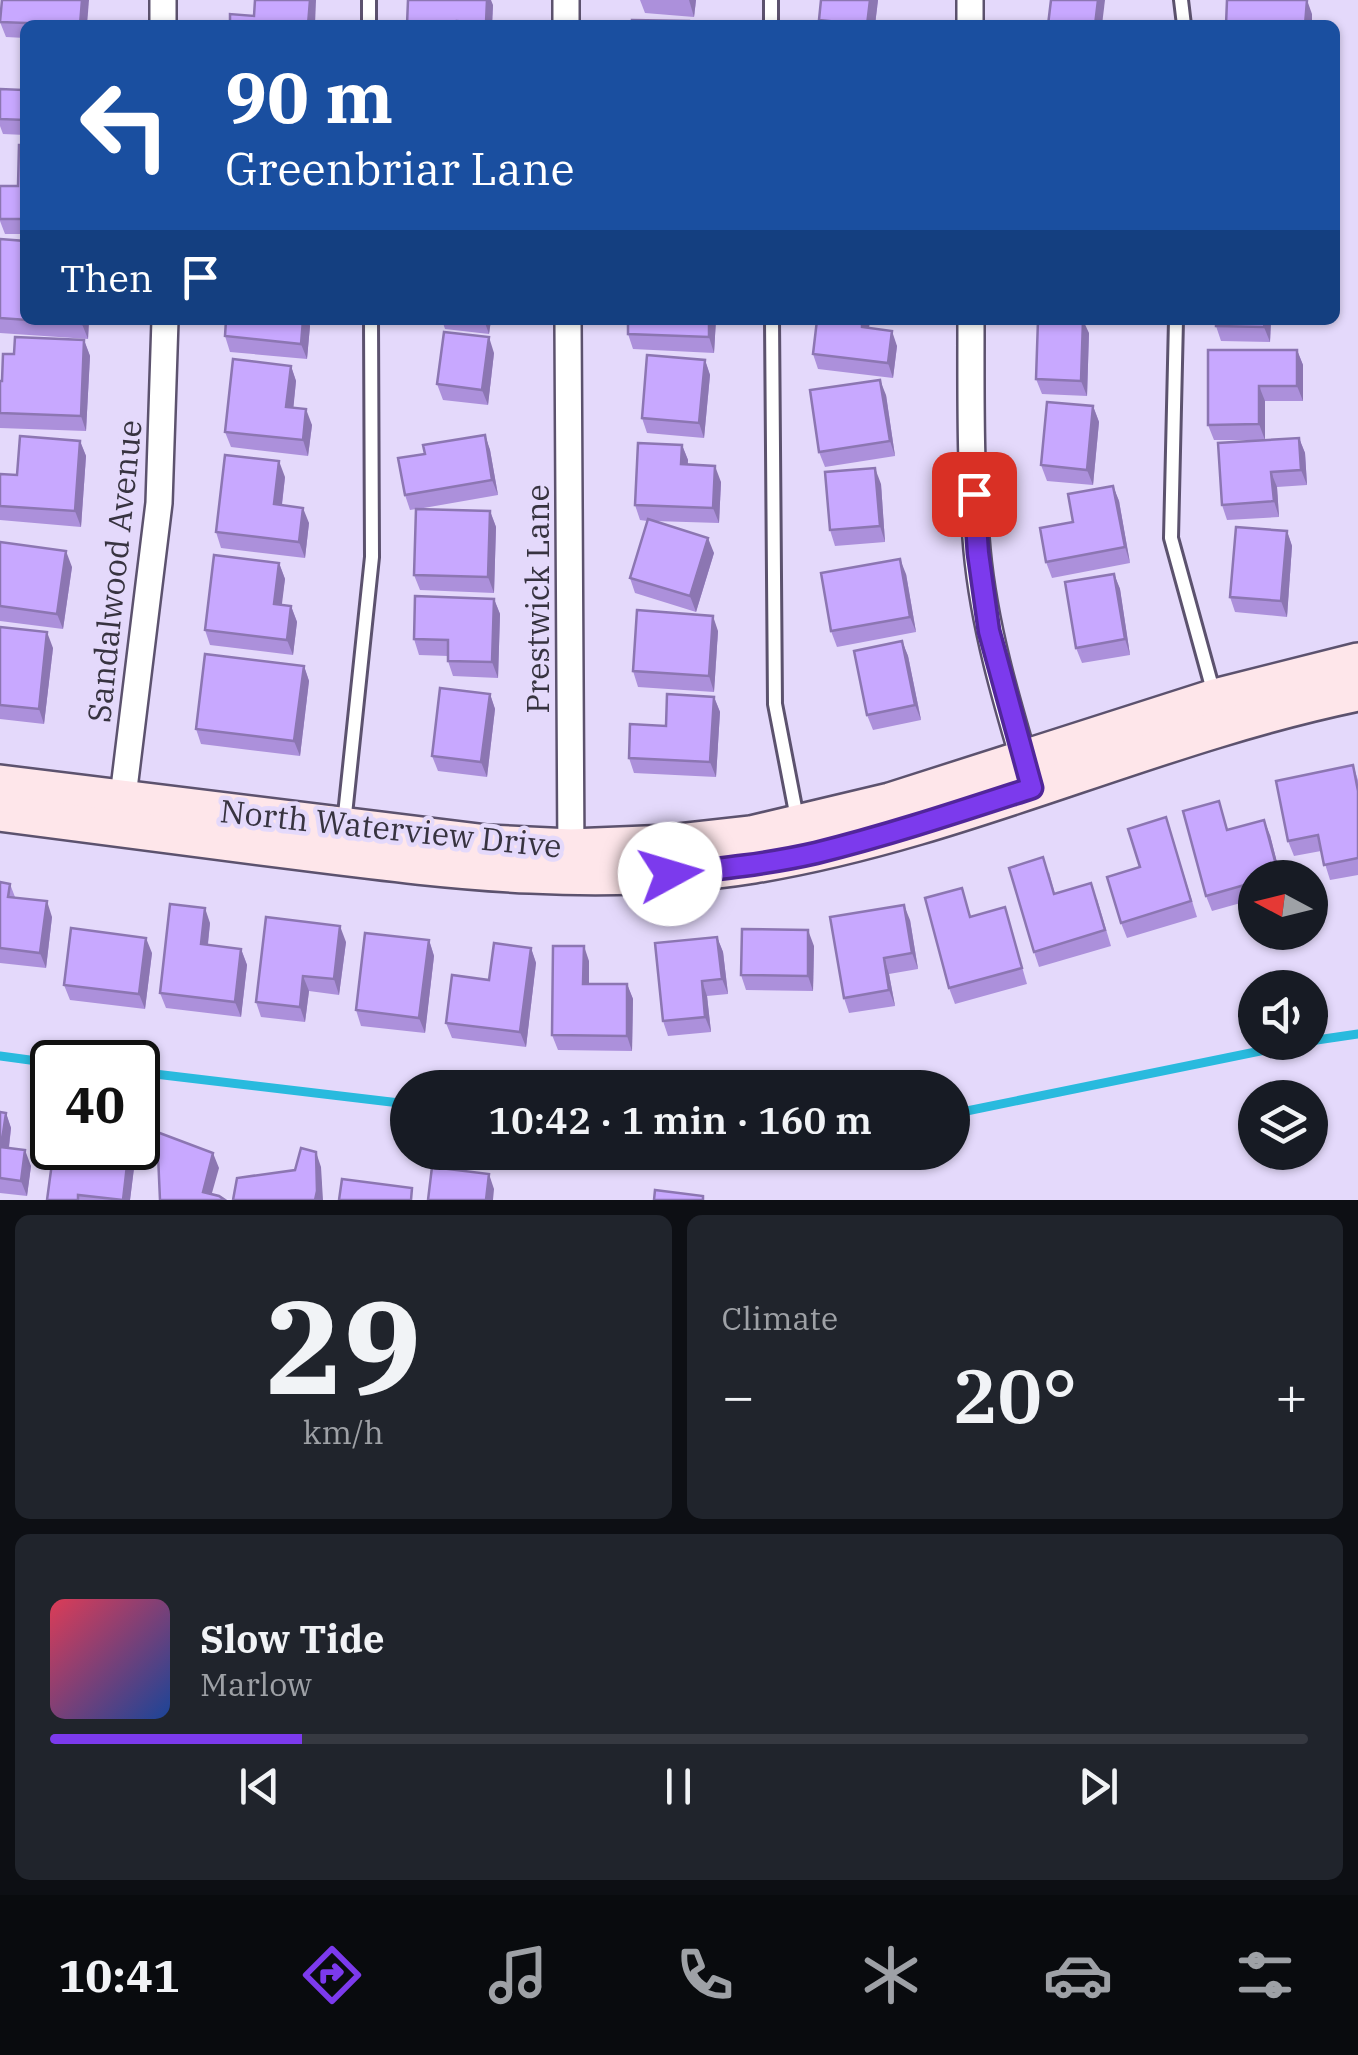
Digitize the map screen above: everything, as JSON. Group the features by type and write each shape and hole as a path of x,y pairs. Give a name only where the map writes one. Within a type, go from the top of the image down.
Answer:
{"street":[{"name":"Sandalwood Avenue","path":"121,812 159,503 165,325"},
{"name":"Prestwick Lane","path":"568,325 571,863"},
{"path":"971,325 972,465 978,553 989,631 1028,773"},
{"name":"North Waterview Drive","path":"0,814 121,812 343,827 486,844 571,863 670,874 751,865 898,831 1215,696 1358,661"},
{"name":"North Waterview Drive","path":"0,782 121,812 440,870 571,863 799,825 1358,692"}],"lane":[{"path":"343,827 372,557 371,325"},
{"path":"772,325 775,704 799,825"},
{"path":"1176,325 1170,538 1215,696"}],"building":[{"path":"2,0 82,0 80,20 0,22"},
{"path":"255,0 310,0 308,20 230,20 230,14 254,16"},
{"path":"408,0 487,0 486,20 407,20"},
{"path":"821,0 870,0 868,20 819,20"},
{"path":"1051,0 1098,0 1096,20 1049,20"},
{"path":"1227,0 1307,0 1305,20 1226,20"},
{"path":"0,89 20,90 20,120 0,119"},
{"path":"20,145 20,219 0,219 0,186 18,186"},
{"path":"0,239 20,241 20,320 0,318"},
{"path":"226,325 303,325 301,344 225,336"},
{"path":"628,325 709,325 709,337 628,334"},
{"path":"816,325 862,325 892,331 888,363 813,354"},
{"path":"1038,325 1083,325 1081,381 1036,379"},
{"path":"1216,325 1264,325 1264,327"},
{"path":"444,332 489,337 482,390 437,384"},
{"path":"15,337 84,340 81,416 0,413 3,354 14,354"},
{"path":"1208,350 1297,350 1297,386 1259,386 1259,424 1208,425"},
{"path":"647,355 705,360 699,423 642,418"},
{"path":"233,359 291,366 286,407 306,409 303,440 225,432"},
{"path":"880,380 890,441 819,452 810,390"},
{"path":"1047,402 1093,406 1087,470 1041,465"},
{"path":"485,435 492,480 405,495 398,458 425,454 423,445"},
{"path":"20,436 80,441 75,511 0,506 0,474 17,475"},
{"path":"1299,438 1301,470 1271,472 1274,501 1222,505 1218,443"},
{"path":"638,443 682,445 681,464 715,466 713,508 635,505"},
{"path":"225,455 279,461 274,504 303,508 299,542 216,532"},
{"path":"875,468 880,526 830,530 825,472"},
{"path":"1113,486 1125,547 1046,562 1040,528 1073,522 1068,494"},
{"path":"416,509 490,511 488,577 414,575"},
{"path":"648,519 708,538 690,596 630,578"},
{"path":"1236,527 1287,531 1281,601 1230,597"},
{"path":"0,542 66,551 57,614 0,606"},
{"path":"214,555 279,563 274,604 291,606 287,640 205,630"},
{"path":"900,559 910,617 831,631 821,573"},
{"path":"1114,574 1125,639 1076,648 1065,582"},
{"path":"415,596 494,599 492,662 448,661 448,640 414,639"},
{"path":"637,610 713,616 709,676 633,671"},
{"path":"0,627 47,632 39,709 0,705"},
{"path":"902,641 915,705 867,715 854,651"},
{"path":"205,654 304,666 294,741 196,729"},
{"path":"440,688 490,694 481,762 432,756"},
{"path":"667,694 714,697 710,762 629,758 630,724 666,726"},
{"path":"1353,765 1358,791 1358,858 1328,864 1328,860 1323,860 1318,835 1288,841 1276,781"},
{"path":"1219,801 1227,830 1264,820 1275,860 1238,860 1238,887 1206,896 1183,811"},
{"path":"1166,817 1191,901 1121,923 1107,877 1140,867 1128,829"},
{"path":"1043,857 1054,894 1091,883 1105,930 1034,952 1009,868"},
{"path":"0,882 10,884 8,897 47,901 40,953 0,948"},
{"path":"962,888 970,917 1005,907 1022,968 949,988 925,898"},
{"path":"170,904 205,908 201,944 241,949 235,1002 160,993"},
{"path":"904,905 912,953 884,958 889,990 844,998 830,917"},
{"path":"266,917 340,926 334,979 303,976 300,1007 256,1002"},
{"path":"71,928 146,938 139,994 64,985"},
{"path":"742,929 808,930 808,976 741,975"},
{"path":"365,933 429,940 419,1018 356,1010"},
{"path":"717,937 722,979 702,981 705,1017 663,1021 655,943"},
{"path":"494,943 531,948 520,1032 446,1023 452,975 489,980"},
{"path":"553,946 584,946 583,984 627,984 627,1036 552,1035"},
{"path":"0,1112 6,1113 1,1147 25,1150 21,1181 0,1178"},
{"path":"160,1133 213,1153 203,1192 225,1200 160,1200"},
{"path":"301,1148 316,1152 315,1200 233,1200 237,1178 295,1170"},
{"path":"51,1170 126,1170 123,1200 78,1195 78,1200 47,1200"},
{"path":"432,1170 489,1174 486,1200 428,1200"},
{"path":"342,1179 412,1188 411,1200 339,1200"},
{"path":"655,1190 703,1196 703,1200 654,1200"}],"waterway":[{"path":"1328,1038 1358,1034"},
{"path":"0,1056 30,1060"},
{"path":"970,1110 1238,1056"},
{"path":"160,1075 390,1102"}],"route":[{"path":"670,874 814,853 1032,788 989,631 974,494"}]}
